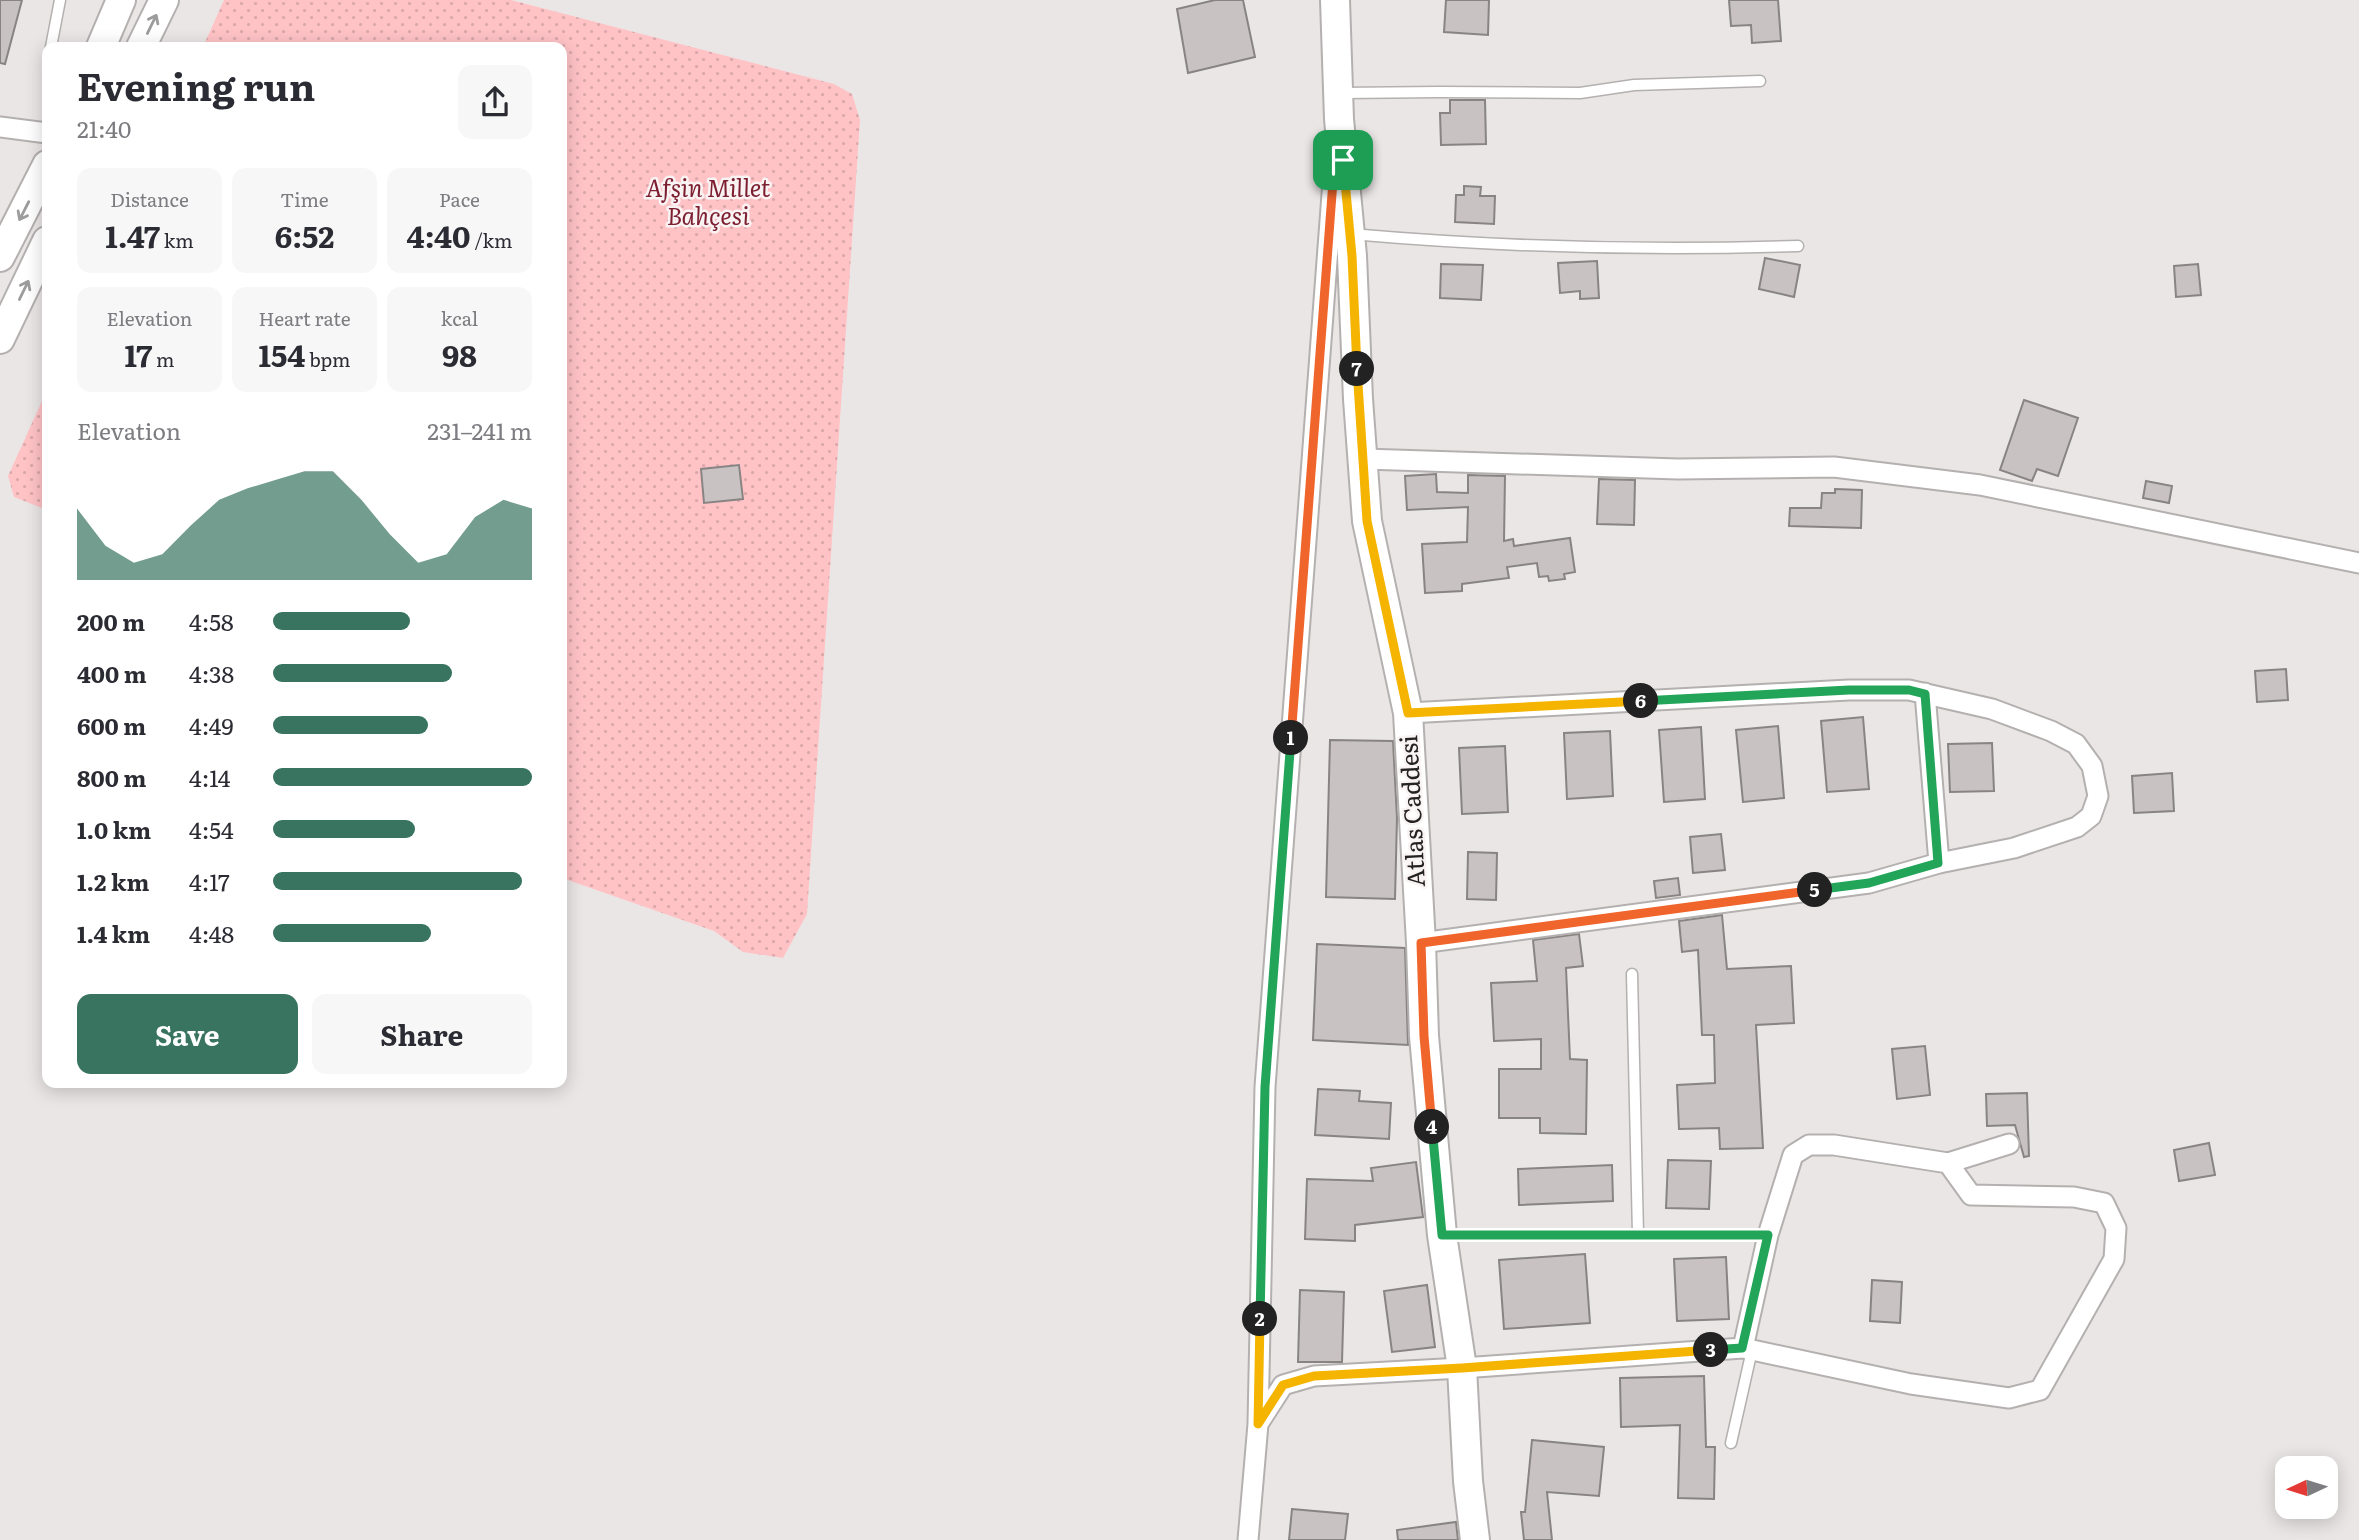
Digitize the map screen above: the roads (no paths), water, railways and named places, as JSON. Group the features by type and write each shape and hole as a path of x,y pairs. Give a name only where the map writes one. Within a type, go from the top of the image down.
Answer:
{"street":[{"path":"103,42 121,0"},
{"path":"143,42 164,0"},
{"name":"Atlas Caddesi","path":"1335,0 1338,93 1350,234 1367,521 1408,713 1424,1036 1442,1235 1462,1368 1468,1481 1475,1540"},
{"path":"0,127 42,131"},
{"path":"1248,1540 1258,1424 1265,1087 1333,181 1343,160"},
{"path":"0,257 42,175"},
{"path":"0,339 42,251"},
{"path":"1364,459 1678,469 1834,467 1980,485 2359,563"},
{"path":"1408,713 1849,690 1909,690 1992,709 2051,731 2076,744 2092,766 2098,796 2091,816 2077,827 2014,848 1938,863 1869,883 1681,906 1421,943"},
{"path":"1925,694 1938,863"},
{"path":"1747,1349 1768,1235 1793,1156 1809,1145 1834,1145 1948,1163 2009,1144"},
{"path":"1258,1424 1283,1385 1314,1376 1747,1349 1911,1384 2009,1398 2040,1390 2113,1259 2116,1228 2104,1203 2074,1197 1971,1195 1948,1163"}],"lane":[{"path":"52,42 60,0"},
{"path":"1338,93 1580,93 1634,85 1760,81"},
{"path":"1350,234 1606,248 1798,246"},
{"path":"1632,974 1638,1234"},
{"path":"1442,1235 1768,1235"},
{"path":"1731,1443 1747,1349"}],"park label":[{"name":"Afşin Millet Bahçesi","path":"708,203"}]}
